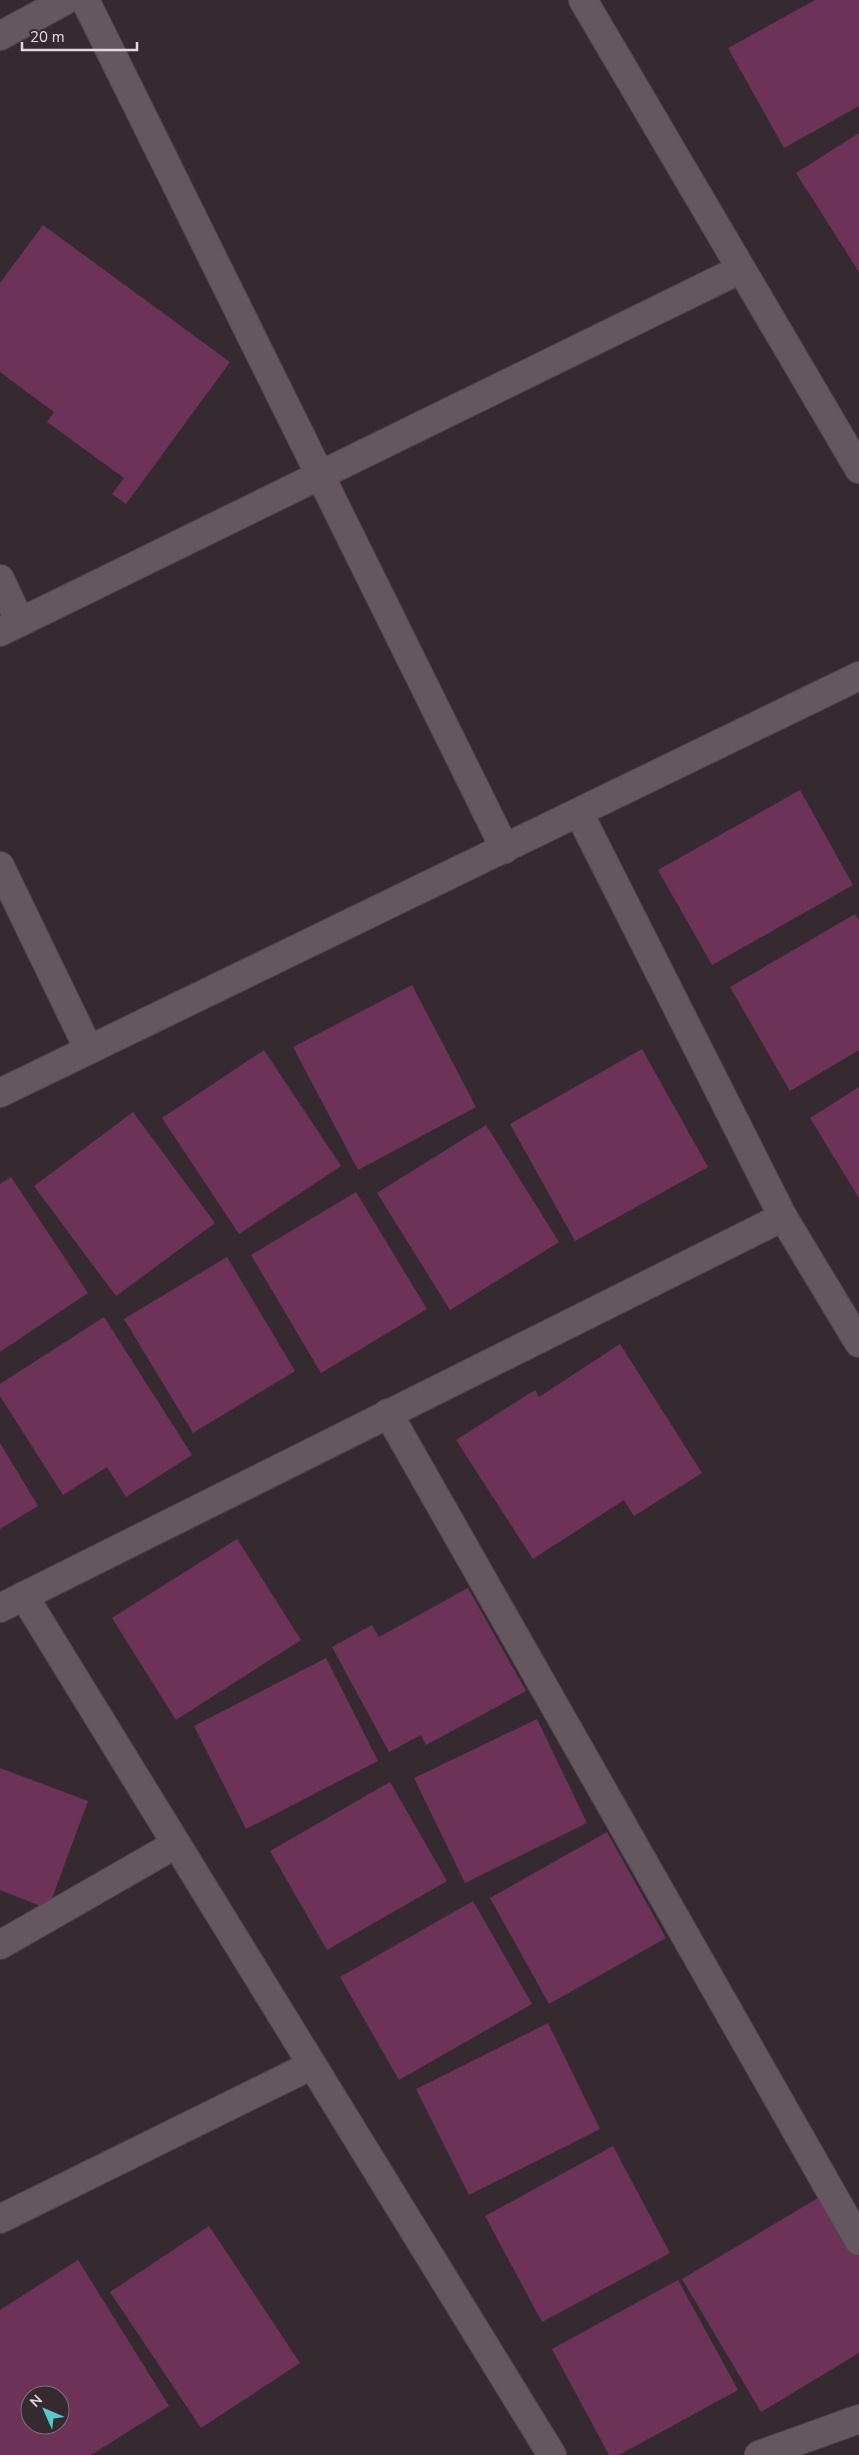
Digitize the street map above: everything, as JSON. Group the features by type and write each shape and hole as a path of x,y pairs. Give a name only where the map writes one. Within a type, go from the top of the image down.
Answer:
{"street":[{"path":"0,36 66,0"},
{"path":"85,0 505,850"},
{"path":"582,0 859,469"},
{"path":"0,579 10,627 741,269"},
{"path":"0,1093 505,850 859,676"},
{"path":"579,814 783,1217 859,1343"},
{"path":"0,866 89,1050"},
{"path":"552,2455 176,1844 12,1602 783,1217"},
{"path":"388,1413 859,2241"},
{"path":"0,1945 176,1844"},
{"path":"0,2219 312,2065"},
{"path":"759,2455 859,2419"}],"building":[{"path":"815,0 859,0 859,106 784,148 728,48"},
{"path":"859,133 859,272 796,173"},
{"path":"43,225 230,362 126,504 112,494 124,478 47,422 54,412 0,372 0,283"},
{"path":"800,790 853,885 712,965 658,870"},
{"path":"855,914 859,920 859,1050 790,1091 730,987"},
{"path":"412,985 476,1107 358,1170 293,1047"},
{"path":"642,1049 708,1167 575,1241 510,1124"},
{"path":"264,1050 341,1166 239,1234 162,1118"},
{"path":"859,1087 859,1198 810,1118"},
{"path":"133,1112 215,1223 116,1296 34,1186"},
{"path":"486,1125 559,1242 450,1310 377,1193"},
{"path":"11,1177 88,1293 0,1352 0,1184"},
{"path":"356,1192 427,1309 321,1373 251,1255"},
{"path":"227,1257 295,1371 193,1433 124,1319"},
{"path":"104,1317 192,1455 126,1497 107,1467 63,1495 0,1396 0,1384"},
{"path":"620,1344 702,1473 634,1516 624,1500 533,1559 456,1440 535,1390 539,1397"},
{"path":"0,1443 38,1506 0,1529"},
{"path":"237,1539 301,1640 176,1720 112,1618"},
{"path":"468,1588 526,1691 426,1745 421,1735 389,1752 332,1647 372,1625 379,1637"},
{"path":"326,1658 378,1761 246,1829 194,1726"},
{"path":"537,1719 587,1823 465,1883 414,1778"},
{"path":"0,1768 88,1801 48,1909 0,1890"},
{"path":"390,1782 447,1881 327,1950 270,1851"},
{"path":"607,1832 666,1938 549,2004 490,1898"},
{"path":"473,1901 532,2004 399,2080 340,1977"},
{"path":"548,2023 600,2129 469,2195 416,2089"},
{"path":"613,2146 670,2253 542,2322 485,2216"},
{"path":"828,2192 859,2245 859,2353 761,2412 682,2279"},
{"path":"209,2226 300,2363 201,2428 110,2292"},
{"path":"78,2260 169,2406 91,2455 0,2455 0,2310"},
{"path":"678,2280 738,2390 619,2455 609,2455 552,2349"}]}
